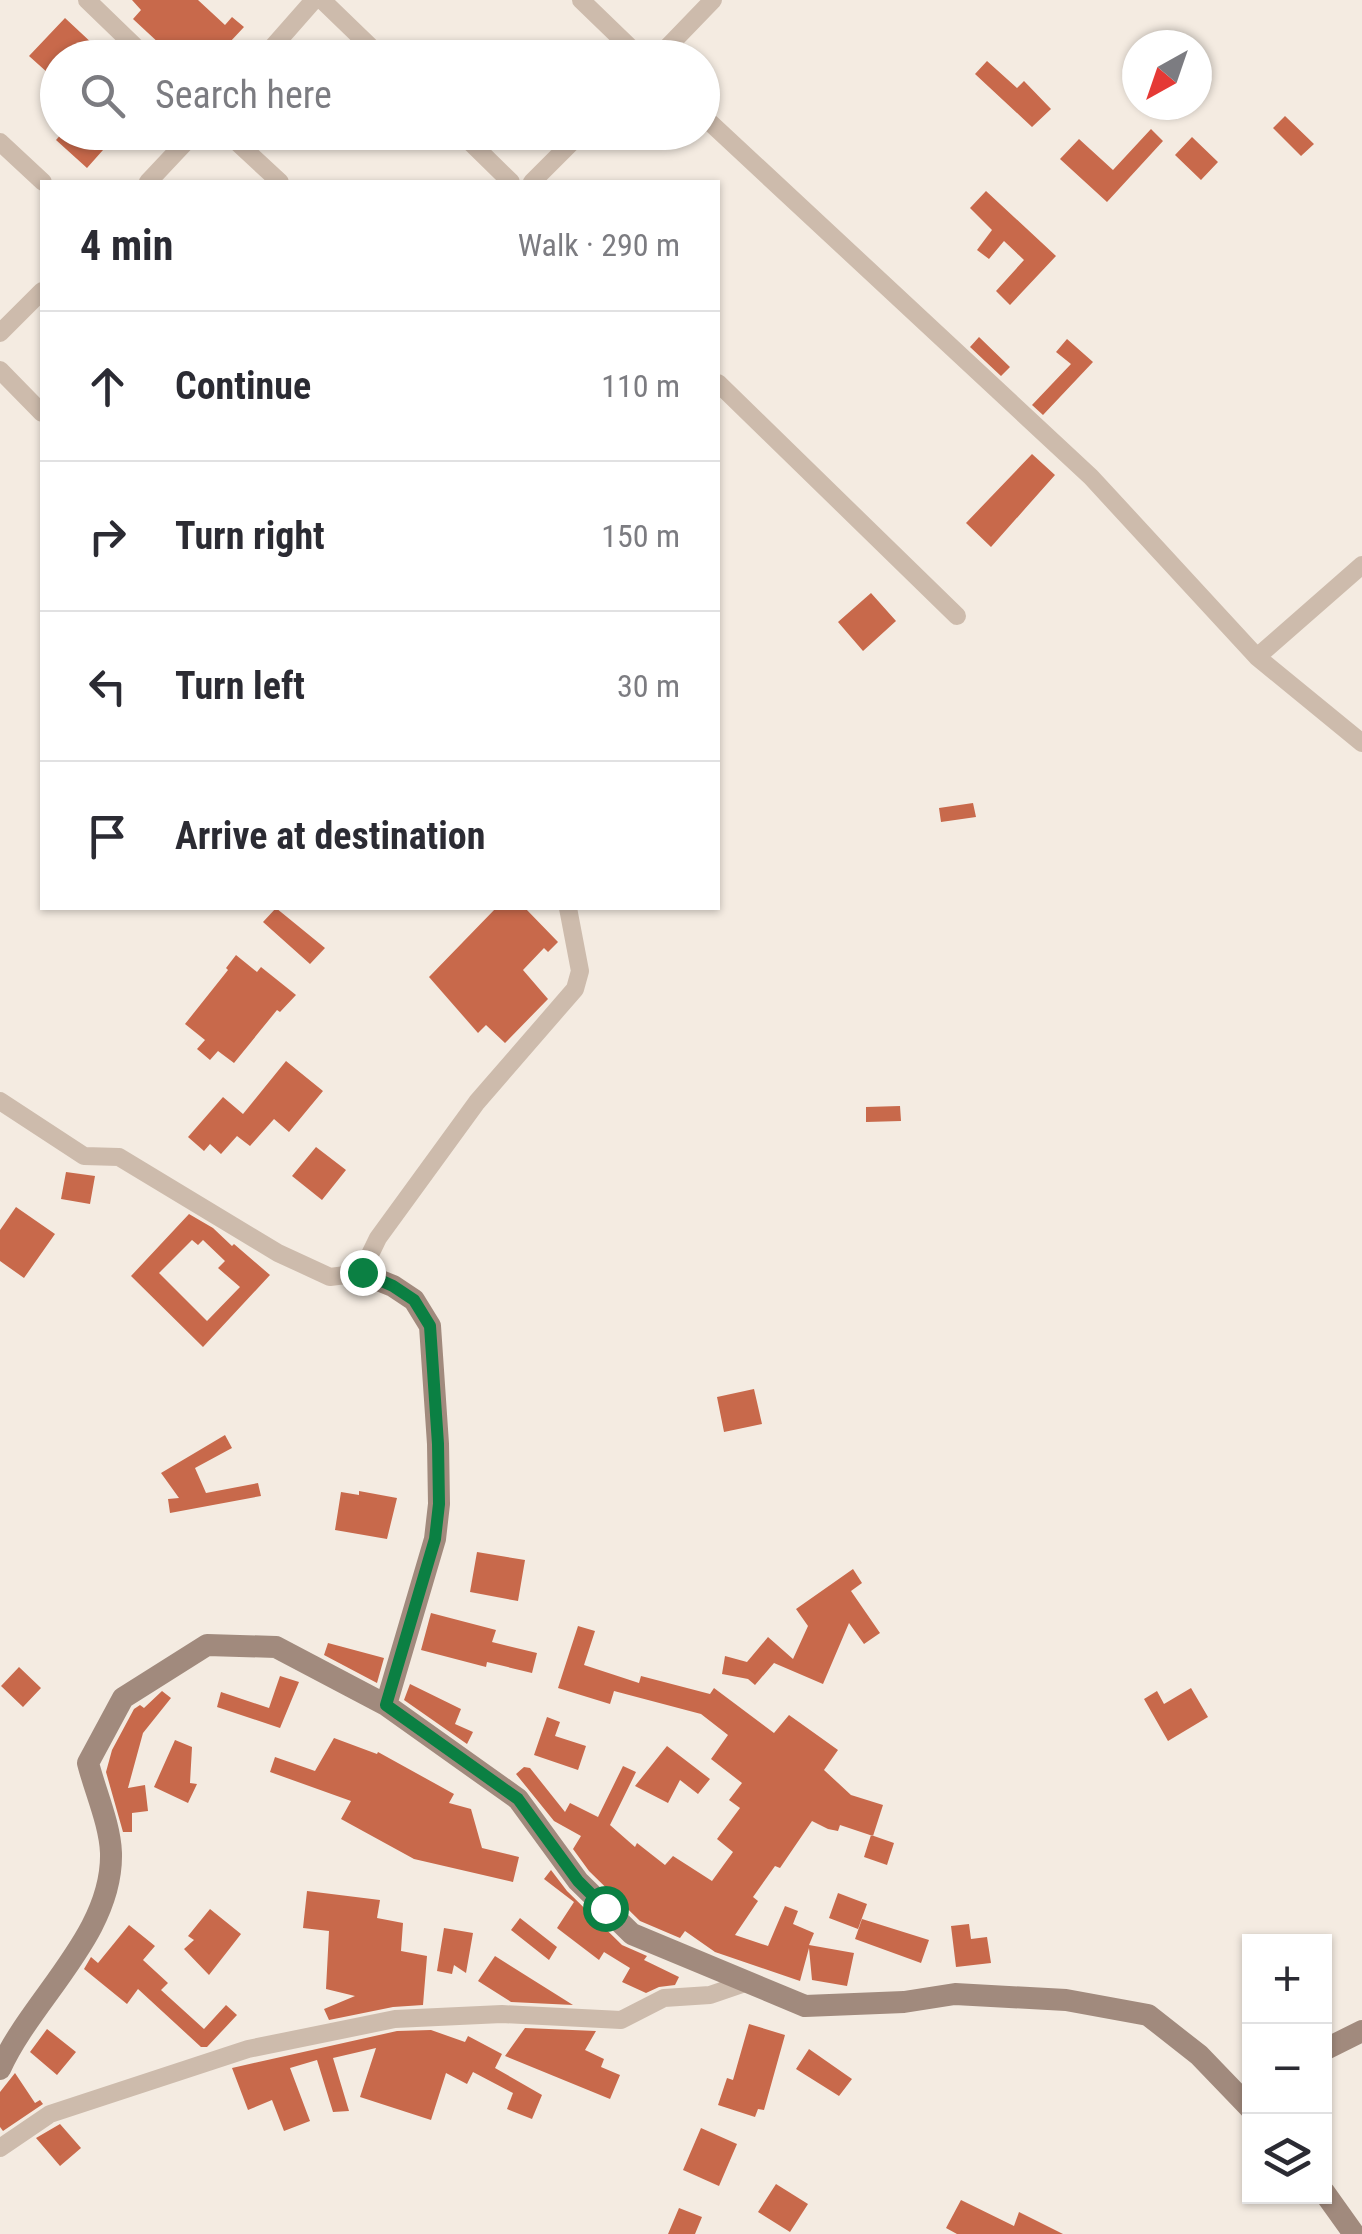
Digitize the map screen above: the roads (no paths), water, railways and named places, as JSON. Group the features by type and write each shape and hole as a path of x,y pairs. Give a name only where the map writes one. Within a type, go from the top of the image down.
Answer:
{"street":[{"path":"87,0 129,40"},
{"path":"279,40 314,0"},
{"path":"322,0 363,40"},
{"path":"581,0 622,40"},
{"path":"674,40 713,0"},
{"path":"720,132 1091,477 1257,657 1362,743"},
{"path":"0,142 41,180"},
{"path":"150,180 178,150"},
{"path":"245,150 278,180"},
{"path":"478,150 509,180"},
{"path":"534,180 564,150"},
{"path":"0,333 40,293"},
{"path":"0,370 40,411"},
{"path":"720,385 957,616"},
{"path":"1257,657 1362,565"},
{"path":"362,1272 378,1238 477,1102 575,990 580,971 568,910"},
{"path":"0,1100 84,1156 119,1157 278,1254 330,1277 362,1272 414,1300 430,1326 439,1504 435,1539 386,1705"},
{"path":"0,2069 14,2038 98,1918 108,1889 111,1850 88,1763 123,1698 207,1645 276,1647 386,1705 518,1799 578,1881 632,1934 804,2006 904,2002 955,1994 1066,2000 1148,2015 1199,2055 1242,2097"},
{"path":"0,2148 50,2114 248,2050 395,2019 502,2014 621,2020 664,1998 710,1995 748,1982"},
{"path":"1332,2046 1362,2032"},
{"path":"1332,2203 1354,2234"}]}
